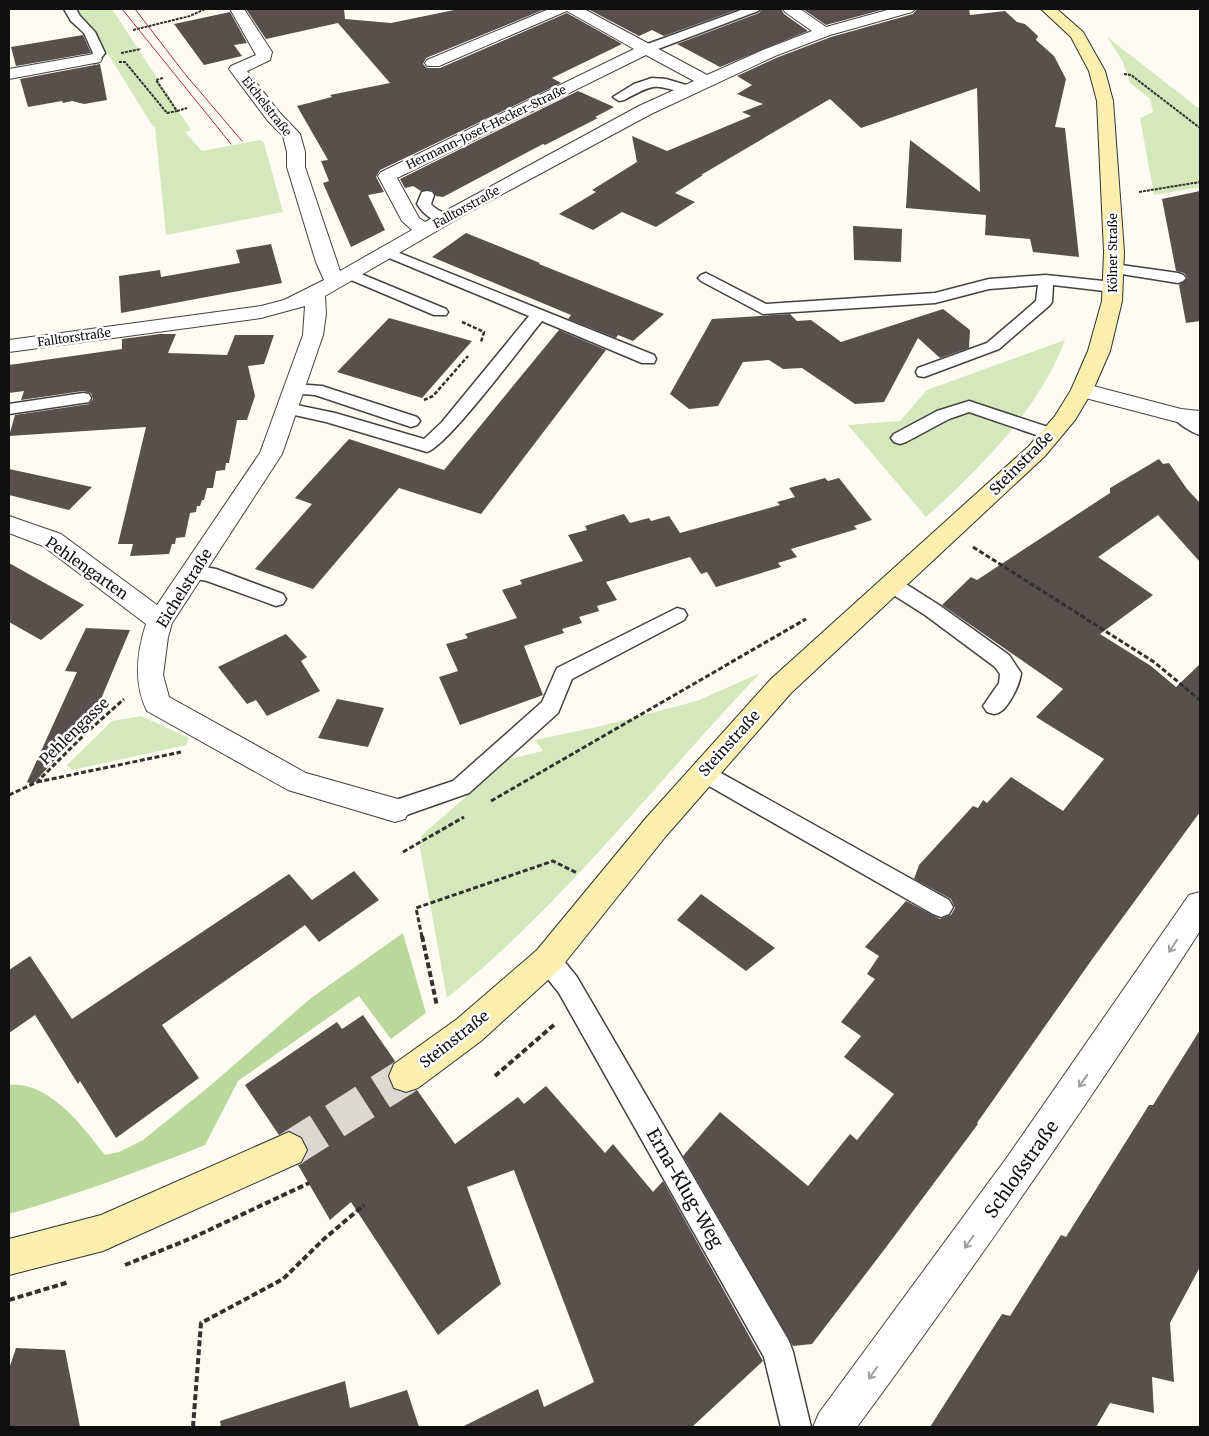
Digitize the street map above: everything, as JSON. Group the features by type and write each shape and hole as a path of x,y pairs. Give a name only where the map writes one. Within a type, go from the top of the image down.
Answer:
{"main road":[{"name":"Kölner Straße","path":"1048,9 1077,35 1097,71 1105,101 1111,195 1112,301 1101,343 1082,390"},
{"path":"1077,35 1079,13"},
{"name":"Steinstraße","path":"406,1076 469,1030 548,960 703,772 781,686 1037,451 1064,420 1082,390"},
{"path":"9,1257 103,1233 289,1150"}],"street":[{"name":"Eichelstraße","path":"237,9 264,52 264,57 258,62 238,69 274,117 291,134 296,152 296,167 326,262 340,280 316,314 313,335 270,454 160,621 155,637 150,675 157,703 226,743 298,782 395,810"},
{"path":"433,63 561,9"},
{"path":"573,9 706,81"},
{"path":"790,9 824,32"},
{"name":"Falltorstraße","path":"9,346 261,312 291,305 340,280 444,219 645,110 770,52 824,32 907,9"},
{"name":"Hermann-Josef-Hecker-Straße","path":"425,230 411,221 387,176 646,49"},
{"path":"9,74 94,59"},
{"path":"1082,390 1191,417"},
{"name":"Pehlengarten","path":"9,524 52,540 160,621"},
{"name":"Schloßstraße","path":"833,1427 962,1253 1081,1084 1200,905"}],"lane":[{"path":"70,9 75,18 89,32 99,53 94,59"},
{"path":"646,49 754,9"},
{"path":"619,97 652,81 662,81 688,90"},
{"path":"427,196 424,204 428,210 444,219"},
{"path":"387,252 648,359"},
{"path":"706,278 763,309 935,298 989,284 1046,280 1178,278"},
{"path":"340,280 444,308"},
{"path":"924,372 993,346 1044,302 1046,280"},
{"path":"290,399 329,417 427,446 448,426 539,314"},
{"path":"290,399 316,390 411,421"},
{"path":"9,409 83,398"},
{"path":"900,438 943,414 969,406 1051,434"},
{"path":"1191,417 1200,429"},
{"path":"193,572 209,574 276,600"},
{"path":"891,584 932,610 1002,661 1011,673 1009,685 994,706"},
{"path":"395,810 461,787 551,706 564,674 677,615"},
{"path":"703,772 941,907"},
{"name":"Erna-Klug-Weg","path":"548,960 568,985 778,1352 796,1427"}],"path":[{"path":"133,30 190,16 205,9"},
{"path":"131,51 141,49"},
{"path":"94,59 107,63 125,62 167,113 187,108"},
{"path":"1097,71 1131,75 1200,128"},
{"path":"164,78 156,80 177,111"},
{"path":"1111,195 1160,190 1200,182"},
{"path":"458,320 484,332 482,340 476,347"},
{"path":"418,402 433,396 470,354"},
{"path":"949,531 1154,662 1200,700"},
{"path":"488,803 811,616"},
{"name":"Pehlengasse","path":"9,795 37,782 86,733 150,675"},
{"path":"37,782 226,743"},
{"path":"403,852 471,813"},
{"path":"437,1006 416,908 553,861 606,889"},
{"path":"495,1076 557,1023"},
{"path":"193,1427 201,1323 283,1279 324,1239 364,1205"}],"green space":[{"path":"64,9 112,9 191,130 185,132 202,151 260,140 264,143 283,212 166,235 155,127 103,46 91,48 82,32 70,23"},
{"path":"1107,37 1197,107 1200,107 1200,187 1154,195 1140,118 1153,112 1150,99 1130,83 1123,62"},
{"path":"1065,340 1040,390 1006,436 967,479 926,517 848,425 900,421 927,390"},
{"path":"760,673 570,882 490,961 447,998 420,848 422,835 509,759 543,751 535,740 597,727 697,701"},
{"path":"141,716 189,738 186,745 72,770 67,765 112,721"},
{"path":"403,933 426,1013 391,1039 359,996 238,1081 205,1145 108,1182 9,1214 9,1085 24,1085 38,1090 64,1108 87,1132 105,1155 119,1152 143,1140 211,1085 311,998"}],"building":[{"path":"246,9 344,9 345,19 391,23 459,9 545,9 426,58 423,64 427,68 440,68 567,13 622,44 552,78 561,83 380,170 376,177 384,192 368,195 385,230 351,247 323,183 329,181 321,161 328,160 297,106 332,97 330,95 390,83 338,23 266,39"},
{"path":"588,9 739,9 664,36 652,30 639,36"},
{"path":"762,9 781,9 784,14 808,31 720,67 677,44 759,13"},
{"path":"803,9 885,9 826,25"},
{"path":"917,9 969,9 970,15 1005,11 1017,22 1025,24 1038,36 1036,40 1054,56 1066,79 1055,127 1065,128 1079,257 1033,252 1030,239 985,235 986,215 906,208 910,140 980,192 977,88 861,128 830,99 701,175 703,175 675,193 695,202 656,227 622,212 593,230 559,214 596,192 592,190 637,162 632,136 667,151 751,116 742,112 763,104 737,94 752,85 737,76 776,58 831,37 913,14"},
{"path":"230,12 247,43 234,45 242,56 204,65 174,24"},
{"path":"83,35 91,53 16,66 11,47"},
{"path":"100,64 107,100 84,104 72,101 63,103 62,101 28,107 20,79"},
{"path":"578,91 614,107 595,117 598,118 545,145 543,144 443,197 436,196 432,190 421,191 413,186 405,188 400,179"},
{"path":"1200,191 1200,321 1186,323 1179,285 1188,278 1184,273 1176,271 1162,199"},
{"path":"853,226 902,229 901,262 854,260"},
{"path":"466,233 664,314 633,341 618,335 616,338 568,319 571,315 432,257"},
{"path":"271,244 282,283 121,313 119,276 160,270 161,277 240,263 236,250"},
{"path":"943,309 970,330 969,348 940,358 918,338 884,402 855,404 802,368 783,369 769,360 743,362 718,406 689,409 670,394 712,319 790,314 797,321 811,320 841,342"},
{"path":"389,318 472,341 422,398 337,372"},
{"path":"559,330 606,350 481,514 399,488 313,589 255,569 312,504 295,498 349,439 444,470"},
{"path":"176,334 168,353 227,355 235,335 274,335 264,364 248,366 255,396 247,420 237,420 229,463 226,463 225,470 216,471 213,488 207,488 204,500 202,500 200,506 197,506 196,512 190,513 185,537 176,538 169,554 130,556 133,544 118,544 146,427 9,436 15,415 89,404 93,399 91,393 83,391 21,400 24,391 9,393 9,365 122,349 122,339"},
{"path":"1159,459 1163,464 1169,463 1187,489 1200,503 1200,562 1158,515 1098,557 1153,595 1100,634 1151,666 1176,687 1200,664 1200,812 1093,958 978,1124 884,1250 812,1344 793,1346 683,1156 720,1112 808,1186 850,1134 857,1140 894,1094 844,1057 861,1036 841,1022 875,979 867,974 879,956 865,947 906,901 940,919 951,915 955,908 951,899 914,879 919,865 973,806 978,808 983,800 987,803 1011,777 1063,811 1104,759 1036,717 1063,689 942,605 971,577 977,580 1110,493 1110,488"},
{"path":"9,469 92,487 69,510 9,495"},
{"path":"825,478 828,481 839,478 872,520 854,526 857,529 791,549 797,557 778,563 781,567 716,587 707,572 701,574 690,557 606,582 617,600 597,606 599,611 579,617 582,623 562,629 564,633 524,646 543,695 460,725 439,677 458,671 446,644 468,638 465,634 517,618 502,590 522,584 520,580 583,561 568,535 587,530 585,526 624,514 630,523 649,518 651,521 669,516 680,533 780,505 777,502 795,497 789,488"},
{"path":"9,563 84,605 41,640 9,622"},
{"path":"86,628 130,630 93,718 32,785 27,782 77,672 65,671"},
{"path":"286,634 307,657 301,661 320,691 267,716 256,700 247,704 218,667"},
{"path":"337,699 384,708 368,747 318,738"},
{"path":"354,871 379,900 319,942 305,925 162,1025 199,1078 116,1138 80,1081 78,1084 35,1015 9,1033 9,970 30,956 72,1019 289,874 312,900"},
{"path":"701,894 775,948 746,971 677,920"},
{"path":"363,1015 395,1061 387,1075 392,1089 405,1094 417,1090 455,1144 518,1097 524,1104 546,1086 605,1153 613,1144 653,1192 663,1181 763,1361 692,1427 462,1427 538,1389 544,1407 594,1382 514,1170 467,1187 501,1284 438,1335 351,1202 330,1220 298,1165 303,1163 309,1151 303,1137 290,1130 279,1135 245,1085 337,1022 342,1029"},
{"path":"1200,1030 1200,1267 1170,1323 1174,1382 1152,1377 1154,1413 1110,1403 1096,1427 930,1427 1002,1314 1010,1316 1061,1235 1066,1237 1149,1105 1153,1105"},
{"path":"16,1348 65,1350 80,1427 9,1427 9,1369"},
{"path":"345,1381 350,1408 407,1390 419,1427 221,1427 220,1421"}],"tunnel":[{"path":"289,1150 406,1076"}],"tram line":[{"path":"122,9 231,144"},
{"path":"135,9 185,74 242,141"}]}
